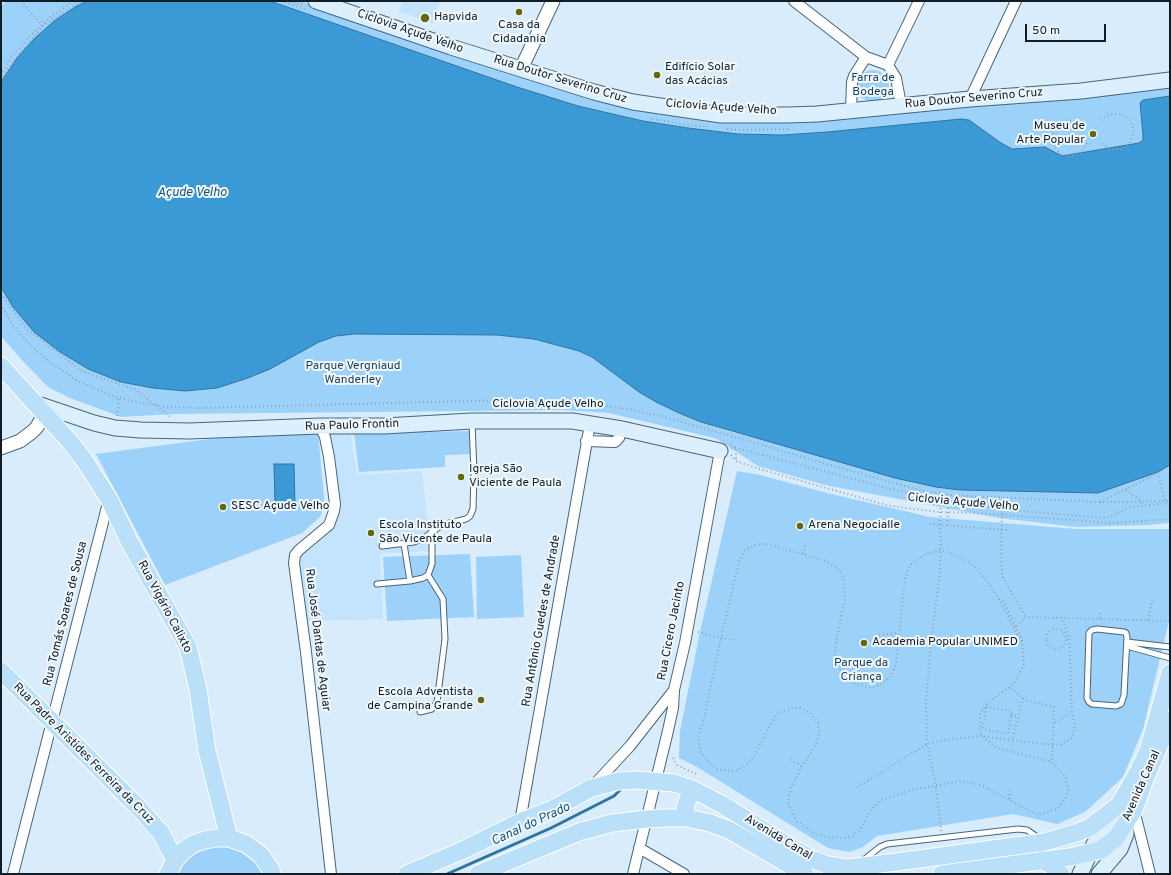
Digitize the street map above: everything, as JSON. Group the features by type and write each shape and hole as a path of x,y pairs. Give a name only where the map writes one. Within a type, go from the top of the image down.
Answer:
{"main road":[{"name":"Rua Doutor Severino Cruz","path":"310,6 451,47 594,92 632,102 721,115 788,115 1081,91 1170,80"},
{"name":"Rua Paulo Frontin","path":"1,366 40,408 115,428 189,431 320,426 384,426 472,421 572,421 622,428 726,454"},
{"name":"Rua Vigário Calixto","path":"40,408 84,460 109,499 129,541 188,647 198,689 207,750 229,838"},
{"name":"Rua Padre Aristides Ferreira da Cruz","path":"1,671 138,806 161,833 171,867"},
{"name":"Avenida Canal","path":"942,874 1091,853 1101,850 1116,838 1126,813 1139,770 1148,751 1170,673"},
{"name":"Avenida Canal","path":"407,874 461,851 520,822 553,808 591,788 618,781 636,780 697,783 723,805 792,848 814,860 827,865 840,867 1007,848 1045,842 1079,832 1126,813 1144,782 1170,721"},
{"path":"687,818 685,807 697,783"},
{"path":"1099,874 1120,849 1126,834 1126,813"},
{"name":"Avenida Canal","path":"478,874 507,867 578,832 612,823 647,819 687,818 710,823 729,830 805,874"},
{"path":"171,867 183,851 193,844 205,840 229,838 246,844 261,855 273,873"},
{"path":"1080,874 1091,853"},
{"path":"1042,860 1061,874"}],"street":[{"path":"521,69 554,1"},
{"path":"794,1 866,57 888,65 896,78 901,105"},
{"path":"888,65 919,1"},
{"path":"970,99 1016,1"},
{"path":"851,110 851,91 854,76 866,57"},
{"path":"1,448 20,441 37,428 40,408"},
{"name":"Rua Antônio Guedes de Andrade","path":"520,822 590,424"},
{"name":"Rua José Dantas de Aguiar","path":"320,426 325,437 329,457 334,511 329,524 295,555 294,563 308,668 331,874"},
{"path":"586,441 615,442 619,438 622,428"},
{"name":"Rua Cicero Jacinto","path":"591,788 630,746 674,690 726,454"},
{"name":"Rua Tomás Soares de Sousa","path":"13,874 109,499"},
{"path":"633,874 673,708 674,690"},
{"path":"1126,813 1150,874"},
{"path":"639,848 684,874"}],"lane":[{"path":"382,546 414,542 424,538 432,530 442,524 466,519 470,516 473,509 474,473 472,421"},
{"path":"377,584 423,578 428,575 432,564 432,530"},
{"path":"404,544 410,580"},
{"path":"420,712 432,709 437,702 445,639 443,599 428,575"},
{"path":"1097,629 1124,632 1128,636 1127,644 1124,695 1121,704 1092,704 1088,702 1089,633 1092,630 1097,629"},
{"path":"1127,644 1170,647"},
{"path":"1127,644 1170,658"},
{"path":"855,866 880,847 887,844 1018,829 1027,830 1045,842"}],"path":[{"path":"21,1 42,24"},
{"path":"1,75 12,56 30,35 49,18 74,1"},
{"path":"1,80 13,61 44,25 80,1"},
{"path":"281,1 310,6"},
{"path":"286,1 310,6"},
{"path":"1101,120 1110,114 1121,114 1130,120 1134,132 1129,145 1122,149 1111,149 1102,143"},
{"path":"649,118 687,125 710,127"},
{"path":"1079,122 1068,120 1056,126 1052,136 1054,147 1061,154 1072,156 1082,152 1087,143"},
{"path":"725,129 740,130 798,128"},
{"path":"1,294 27,329 82,371 136,390 173,419"},
{"path":"115,428 118,397"},
{"path":"726,454 728,448 736,448 891,489 941,500 1003,509 1106,518 1132,507 1170,503"},
{"name":"Ciclovia Açude Velho","path":"726,454 736,461 760,469 886,505 948,513 1002,515 1112,523 1170,519"},
{"path":"1099,502 1158,473 1165,503"},
{"path":"1126,490 1141,501 1142,506"},
{"path":"941,500 939,580 926,702 927,744 936,786 942,838"},
{"path":"947,525 949,501"},
{"path":"1003,509 1000,530 1002,576 1026,617"},
{"path":"930,524 1008,530"},
{"path":"803,554 806,543"},
{"path":"981,736 997,748 1052,762 1065,776 1068,790 1065,799 1057,809 1038,815 983,786 962,781 916,789 881,800 870,811 860,830 853,836 844,838 828,837 816,834 797,821 788,803 791,788 802,766 815,747 819,736 818,723 811,714 801,708 785,709 776,714 753,758 746,766 734,771 718,770 708,762 700,751 698,736 704,718 739,561 745,550 755,545 767,544 826,560 841,573 844,581 845,597 835,661 842,673 855,684 872,688 882,684 891,676 896,663 905,579 910,565 926,554 940,550 958,556 973,565 987,581 999,599 1022,644"},
{"path":"1148,620 1153,598"},
{"path":"981,736 980,714 983,708 990,701 1011,688 1024,664 1022,639 1003,601 999,599"},
{"path":"1100,613 1100,619"},
{"path":"1016,626 1026,617 1170,621"},
{"path":"857,787 927,744 950,739 981,736 1023,740 1052,745 1062,744 1071,739 1075,729 1072,712 1070,637 1062,617"},
{"path":"1056,629 1062,630 1066,637 1064,645 1059,648 1052,648 1046,640 1048,634 1052,630 1056,629"},
{"path":"687,630 734,640"},
{"path":"875,635 899,634"},
{"path":"1011,688 1026,700 1054,706 1052,762"},
{"path":"1012,740 1024,698"},
{"path":"1008,732 1012,711 986,707 983,730 1008,734 1008,732 1014,733"},
{"path":"1054,723 1072,712"},
{"path":"1011,715 1018,716"},
{"path":"986,730 986,737"},
{"path":"672,756 677,765 697,783"},
{"path":"790,760 802,766"},
{"path":"1010,790 1010,799"}],"shaded area":[{"name":"Hapvida","path":"403,1 440,1 433,23 399,12"},
{"name":"Escola Instituto São Vicente de Paula","path":"327,434 351,434 357,475 422,471 427,519 438,518 439,525 428,527 431,551 380,554 383,619 305,621 296,553 302,540 334,518"}],"green space":[{"path":"6,1 87,1 75,7 17,58 1,82 1,7"},
{"path":"270,1 301,1 372,26 533,77 734,117 1170,83 1170,96 1143,100 1140,103 1143,140 1139,143 1062,156 1045,147 1012,149 969,120 961,119 827,132 782,135 738,134 643,121 578,106 517,87"},
{"name":"Farra de Bodega","path":"870,70 876,70 886,77 889,86 888,92 882,99 876,102 870,102 860,95 857,89 857,83 864,73"},
{"name":"Parque Vergniaud Wanderley","path":"1,287 13,307 34,331 60,352 88,369 127,383 153,388 185,391 217,388 270,369 319,342 336,336 354,334 497,335 534,339 579,351 592,357 639,392 656,402 701,422 914,482 960,490 1098,493 1158,472 1170,465 1170,523 1076,527 999,518 825,485 758,466 717,439 609,413 562,410 174,414 121,417 70,398 48,387 21,359 1,336"},
{"path":"476,431 476,454 445,455 445,467 359,472 354,433"},
{"name":"SESC Açude Velho","path":"318,432 324,498 321,516 302,533 165,585 96,454 240,435"},
{"name":"Parque da Criança","path":"737,471 760,475 827,493 930,517 1076,529 1170,529 1169,621 1143,729 1123,777 1085,812 1057,824 1013,814 877,836 863,847 850,852 828,848 697,767 679,758 680,731 700,632"},
{"path":"470,554 474,617 387,621 383,557"},
{"path":"521,555 524,617 477,619 476,557"},
{"path":"218,846 232,848 246,853 257,862 264,874 178,874 182,866 192,856 204,849"}],"water":[{"name":"Açude Velho","path":"87,1 270,1 517,87 578,106 643,121 738,134 782,135 827,132 961,119 969,120 1012,149 1045,147 1062,156 1139,143 1143,140 1140,103 1143,100 1170,96 1170,465 1158,472 1098,493 960,490 936,487 895,478 701,422 656,402 639,392 592,357 579,351 534,339 497,335 354,334 336,336 319,342 270,369 248,378 217,388 185,391 153,388 121,382 88,369 60,352 34,332 13,307 1,287 1,82 17,58 34,39 54,21"},
{"path":"274,464 294,464 295,504 275,504"}],"waterway":[{"name":"Canal do Prado","path":"447,874 551,828 614,796 620,790"}],"place":[{"name":"Casa da Cidadania","path":"519,12"},
{"name":"Hapvida","path":"425,18"},
{"name":"Edifício Solar das Acácias","path":"657,75"},
{"name":"Museu de Arte Popular","path":"1093,134"},
{"name":"Igreja São Viciente de Paula","path":"461,477"},
{"name":"SESC Açude Velho","path":"223,507"},
{"name":"Arena Negocialle","path":"800,526"},
{"name":"Escola Instituto São Vicente de Paula","path":"371,533"},
{"name":"Academia Popular UNIMED","path":"864,643"},
{"name":"Escola Adventista de Campina Grande","path":"481,700"}]}
